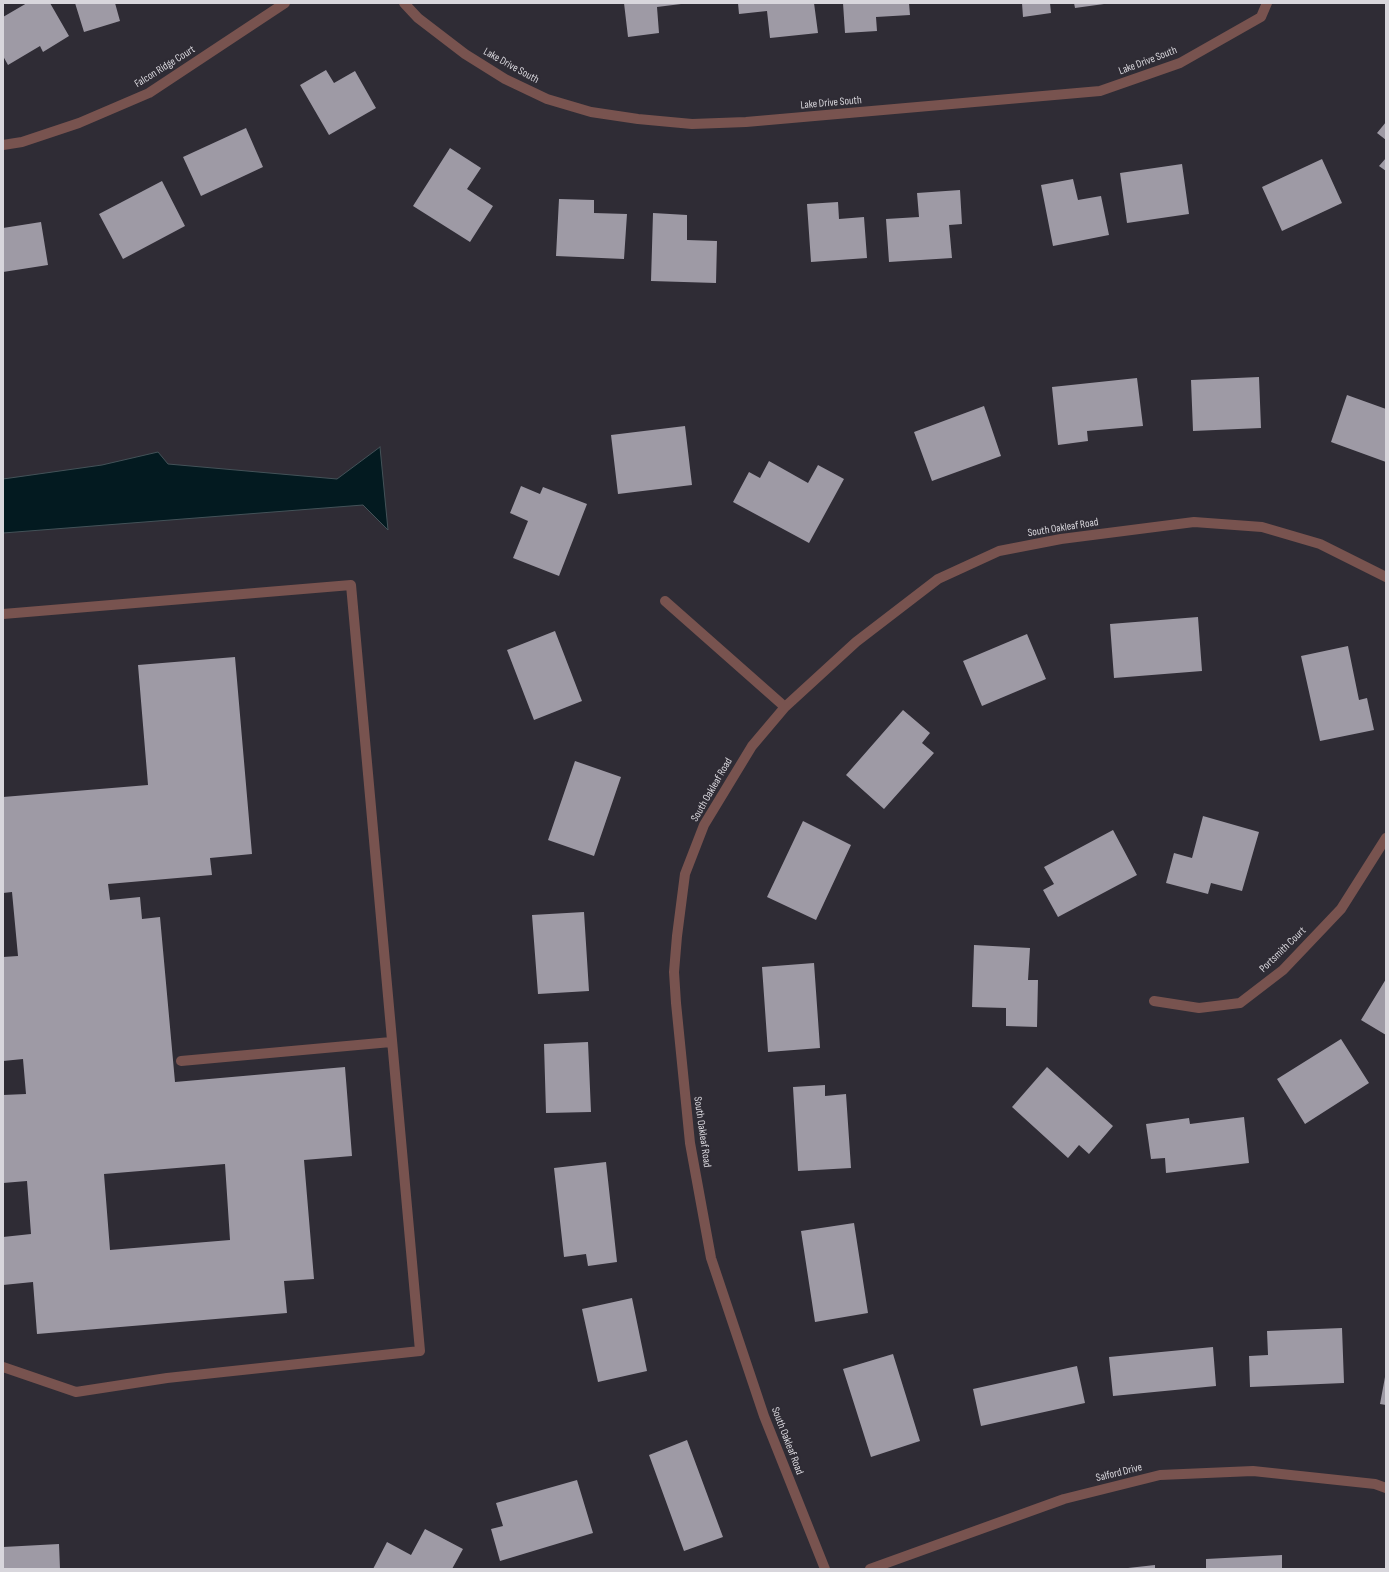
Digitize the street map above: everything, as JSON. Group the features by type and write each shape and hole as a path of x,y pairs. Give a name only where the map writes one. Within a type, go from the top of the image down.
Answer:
{"street":[{"name":"Falcon Ridge Court","path":"3,145 22,142 79,123 149,93 285,3"},
{"name":"Lake Drive South","path":"404,3 418,18 465,54 505,79 547,99 591,112 638,119 692,124 746,122 1100,91 1180,63 1261,17 1267,3"},
{"name":"South Oakleaf Road","path":"825,1569 764,1416 711,1258 690,1143 674,972 676,936 685,874 704,825 752,746 785,707 856,642 938,579 999,551 1061,539 1194,522 1262,528 1320,544 1386,577"},
{"path":"3,614 351,585 420,1352 167,1378 76,1392 3,1367"},
{"path":"666,601 785,707"},
{"name":"Portsmith Court","path":"1154,1001 1199,1008 1240,1004 1283,970 1341,910 1386,838"},
{"path":"181,1061 392,1042"},
{"name":"Salford Drive","path":"870,1569 1064,1499 1160,1476 1253,1471 1375,1484 1386,1488"}],"water":[{"path":"380,447 388,530 363,505 3,533 3,479 102,465 158,452 168,464 337,479"}],"building":[{"path":"27,3 50,3 69,36 43,52 40,46 8,65 3,56 3,17"},
{"path":"75,3 115,3 120,21 84,32"},
{"path":"624,3 681,4 657,7 659,33 628,37"},
{"path":"738,3 814,3 818,33 770,38 767,11 739,14"},
{"path":"843,3 909,3 910,15 876,17 877,31 845,33"},
{"path":"1022,3 1050,3 1051,13 1023,17"},
{"path":"1074,3 1104,3 1104,4 1075,8"},
{"path":"326,70 334,83 355,71 376,108 329,135 300,85"},
{"path":"1386,122 1386,140 1377,133"},
{"path":"246,128 263,167 201,196 183,157"},
{"path":"450,148 481,168 467,189 493,206 470,242 413,206"},
{"path":"1386,158 1386,171 1379,166"},
{"path":"1322,159 1342,203 1282,231 1262,187"},
{"path":"1182,164 1189,214 1127,223 1120,173"},
{"path":"1073,179 1078,200 1101,196 1109,235 1053,246 1041,185"},
{"path":"162,181 185,226 123,259 99,214"},
{"path":"960,190 962,224 949,225 952,258 889,262 886,219 919,217 917,193"},
{"path":"559,199 594,200 594,213 627,214 624,259 556,256"},
{"path":"838,202 839,219 864,217 867,258 811,262 807,204"},
{"path":"653,213 687,215 687,240 717,241 716,283 651,281"},
{"path":"41,222 48,265 3,272 3,228"},
{"path":"1259,377 1261,428 1193,431 1191,380"},
{"path":"1137,378 1143,426 1087,431 1088,441 1058,445 1052,387"},
{"path":"1347,395 1386,409 1386,462 1331,442"},
{"path":"984,406 1001,456 932,481 914,432"},
{"path":"685,426 692,485 618,494 611,435"},
{"path":"769,461 808,483 818,465 844,479 809,543 733,502 749,472 760,478"},
{"path":"521,486 540,494 543,487 587,504 559,576 513,558 528,521 510,513"},
{"path":"1198,617 1202,671 1114,678 1110,624"},
{"path":"555,631 582,701 534,720 507,650"},
{"path":"1027,634 1046,679 982,706 963,661"},
{"path":"1348,646 1359,700 1367,698 1374,730 1320,741 1301,656"},
{"path":"235,657 252,854 210,858 212,875 108,884 110,900 140,897 142,919 160,917 175,1082 345,1067 352,1156 304,1160 314,1279 284,1281 287,1313 37,1334 33,1282 3,1285 3,1237 31,1234 27,1181 3,1183 3,1095 26,1094 23,1059 3,1061 3,957 18,956 12,892 3,893 3,797 148,785 138,665","holes":["225,1164 230,1240 110,1250 104,1174"]},
{"path":"903,710 930,733 922,743 934,753 884,809 846,775"},
{"path":"575,761 621,777 594,856 548,840"},
{"path":"1203,816 1259,832 1242,891 1211,883 1208,894 1166,883 1174,853 1192,858"},
{"path":"803,821 851,845 816,920 767,897"},
{"path":"1113,830 1137,875 1058,917 1043,890 1054,884 1044,867"},
{"path":"584,912 589,991 538,994 532,915"},
{"path":"974,945 1030,948 1028,980 1038,980 1037,1027 1006,1026 1006,1008 972,1007"},
{"path":"814,963 820,1048 768,1052 762,967"},
{"path":"1386,979 1386,1035 1361,1020"},
{"path":"1341,1039 1369,1083 1305,1124 1277,1079"},
{"path":"588,1042 591,1112 546,1113 544,1044"},
{"path":"1047,1067 1113,1126 1089,1154 1079,1145 1068,1158 1012,1107"},
{"path":"825,1085 825,1096 846,1094 851,1168 798,1171 793,1087"},
{"path":"1244,1117 1249,1163 1166,1173 1165,1158 1151,1159 1146,1124 1189,1118 1190,1124"},
{"path":"606,1162 617,1262 588,1266 586,1254 564,1257 554,1168"},
{"path":"854,1223 868,1313 815,1322 801,1231"},
{"path":"632,1298 647,1371 598,1382 582,1309"},
{"path":"1342,1328 1344,1383 1250,1387 1249,1356 1268,1355 1267,1331"},
{"path":"1213,1347 1216,1386 1113,1396 1109,1357"},
{"path":"893,1354 920,1441 871,1457 843,1369"},
{"path":"1077,1366 1085,1403 981,1426 973,1389"},
{"path":"1386,1377 1386,1405 1380,1404"},
{"path":"687,1440 723,1537 684,1551 649,1455"},
{"path":"577,1480 593,1533 500,1561 491,1529 503,1526 496,1503"},
{"path":"425,1529 463,1549 452,1569 373,1569 387,1542 411,1555"},
{"path":"59,1544 60,1569 3,1569 3,1547"},
{"path":"1282,1555 1282,1569 1206,1569 1206,1559"},
{"path":"1155,1565 1155,1569 1128,1569 1128,1568"}]}
